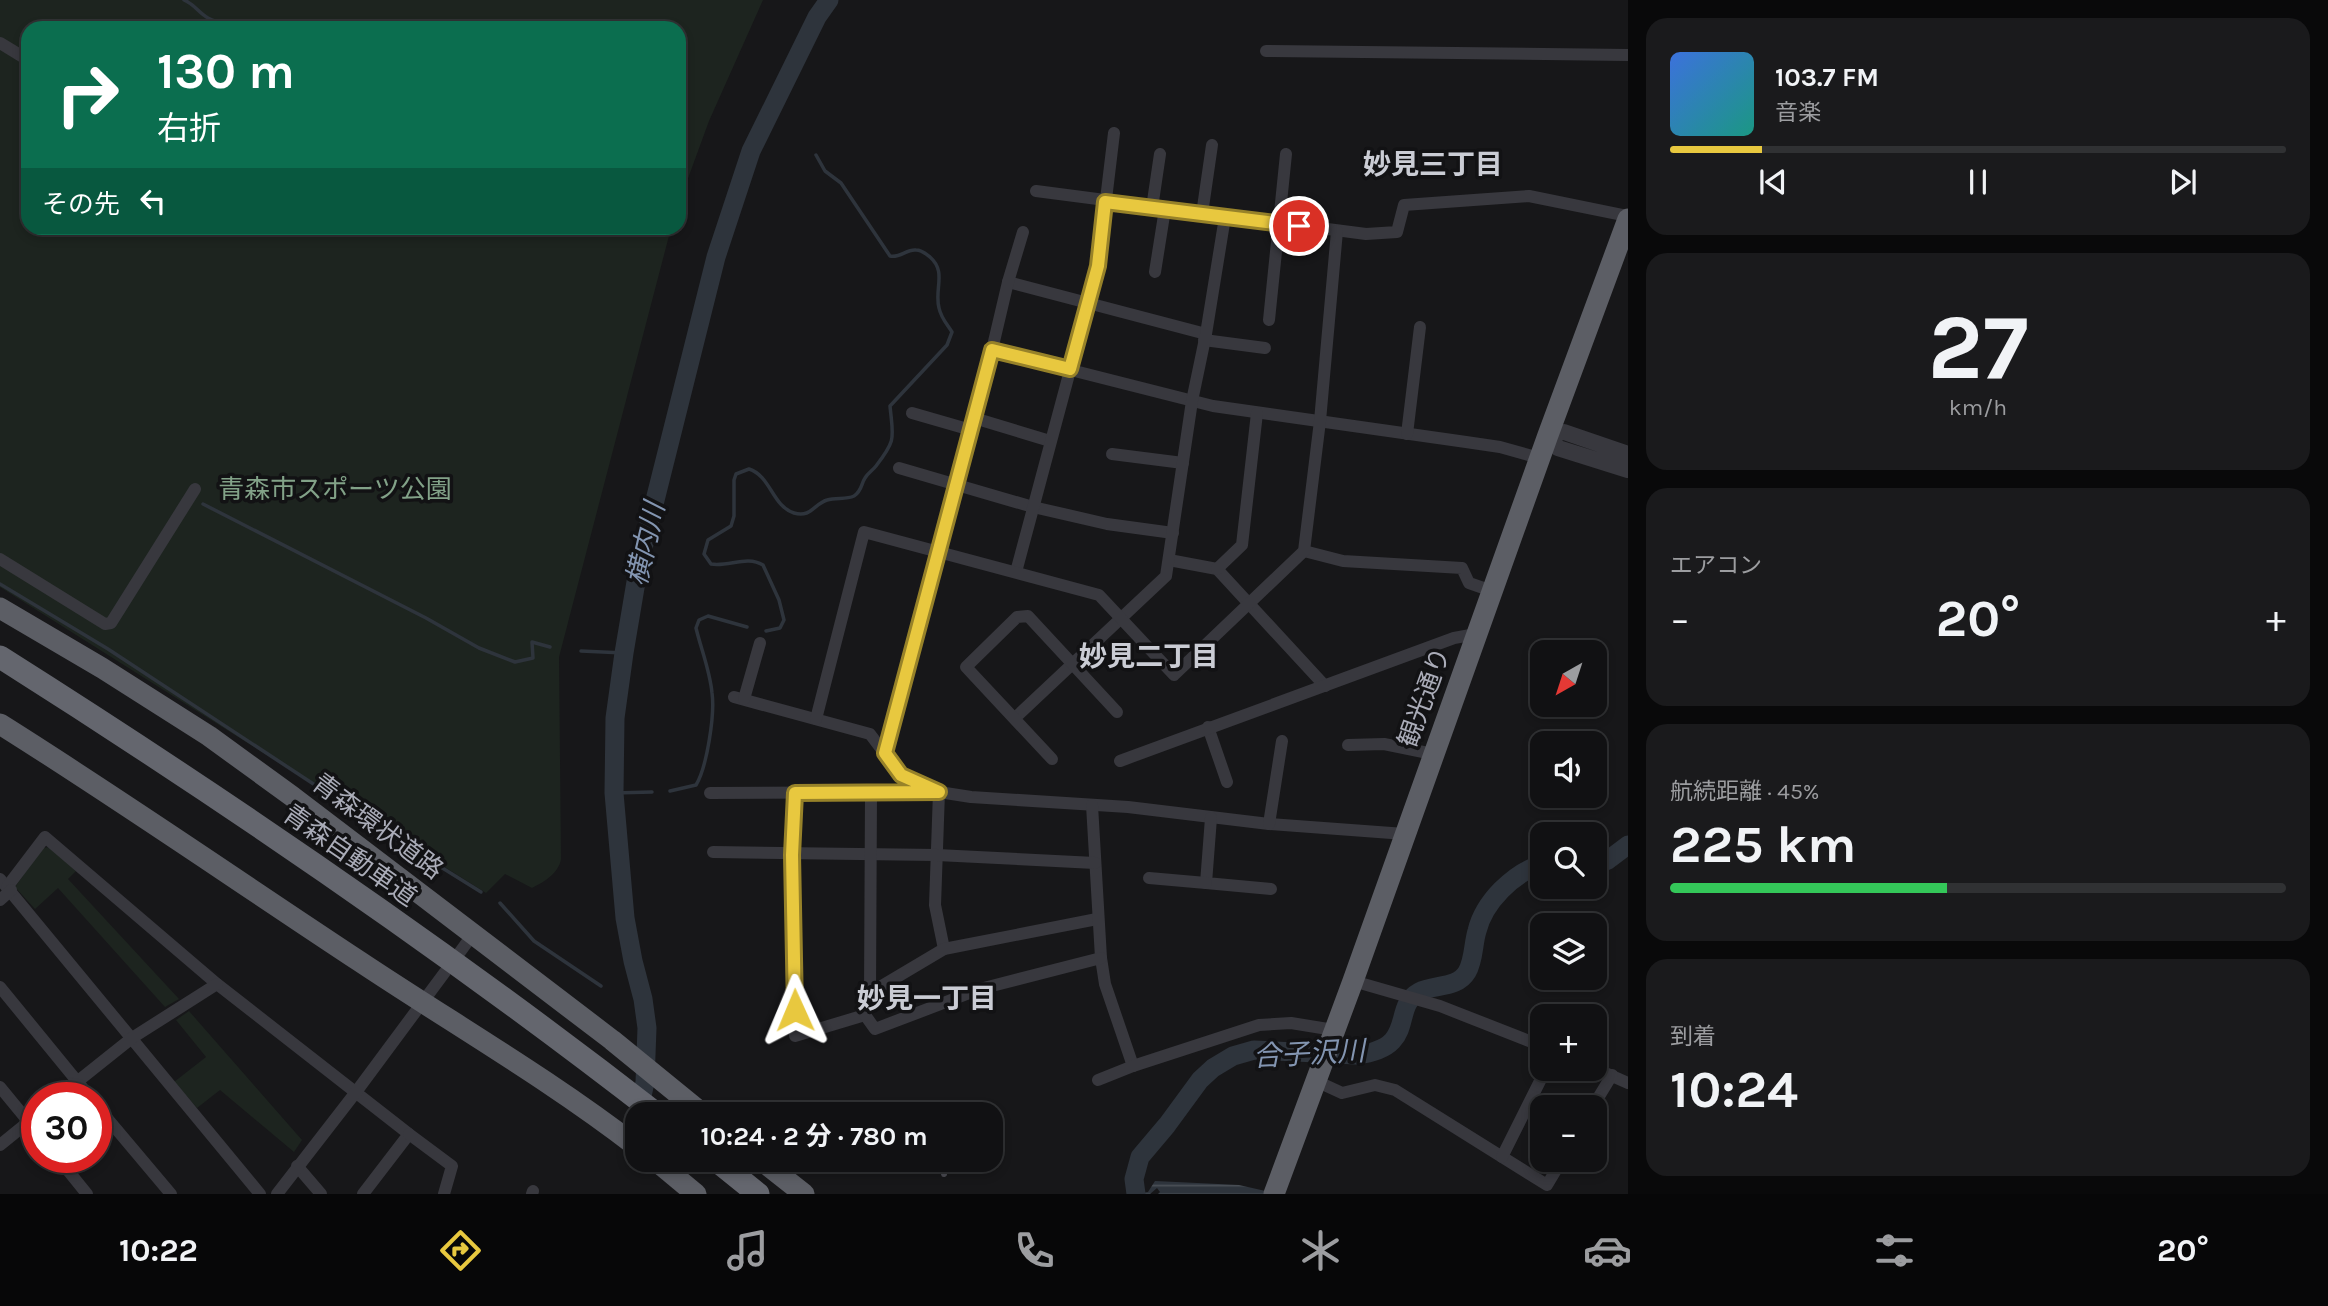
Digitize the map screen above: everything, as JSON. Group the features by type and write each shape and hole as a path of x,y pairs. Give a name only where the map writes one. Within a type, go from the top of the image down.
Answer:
{"highway":[{"name":"観光通り","path":"1274,1194 1628,218"},
{"name":"青森環状道路","path":"0,608 102,668 209,736 473,933 688,1102"},
{"name":"青森自動車道","path":"0,657 149,752 303,856 467,972 641,1102"},
{"path":"0,724 71,768 625,1138"},
{"path":"669,1172 696,1194"},
{"path":"731,1172 758,1194"},
{"path":"776,1172 804,1194"}],"street":[{"path":"0,43 21,56"},
{"path":"1266,51 1628,55"},
{"path":"1016,572 1098,266 1114,134"},
{"path":"1202,214 1212,145"},
{"path":"1155,272 1160,154"},
{"path":"1269,320 1286,154"},
{"path":"1036,191 1366,234 1397,232 1404,205 1529,196 1628,218"},
{"path":"1016,719 1166,576 1192,401 1225,217"},
{"path":"816,719 864,532 1099,595 1174,675 1249,606 1304,551 1320,421 1337,231"},
{"path":"885,753 936,552 1023,232"},
{"path":"1008,282 1205,337 1265,348"},
{"path":"1407,434 1420,327"},
{"path":"992,350 1192,401 1257,413 1500,447 1539,458"},
{"path":"912,413 1049,441"},
{"path":"1217,569 1242,545 1257,413"},
{"path":"1628,453 1564,432 1548,435 1558,448 1628,470"},
{"path":"1112,454 1183,463"},
{"path":"899,468 1033,507 1107,524 1173,533"},
{"path":"0,559 106,624 111,623 195,489"},
{"path":"1304,551 1343,561 1462,568 1469,583 1492,591"},
{"path":"1169,560 1217,569 1325,686"},
{"path":"1052,759 965,667 1017,617 1028,616 1117,712"},
{"path":"1120,761 1454,638 1476,634"},
{"path":"760,643 739,698 870,734 901,775 939,792"},
{"path":"1208,727 1227,782"},
{"path":"1269,824 1282,741"},
{"path":"1348,745 1384,744 1433,754"},
{"path":"939,792 935,905 944,949"},
{"path":"710,793 939,792 971,797 1128,807 1269,824 1405,834"},
{"path":"795,793 792,855 795,1035 866,1015"},
{"path":"871,793 870,993 866,1015 875,1029 980,989 1101,958"},
{"path":"1092,806 1097,919 1105,984 1133,1066"},
{"path":"1206,883 1211,818"},
{"path":"0,900 6,885 45,837 217,984 452,1166 444,1194"},
{"path":"713,852 937,855 1095,863"},
{"path":"1149,878 1271,889"},
{"path":"6,885 260,1194"},
{"path":"870,993 944,949 1097,919"},
{"path":"460,952 473,933"},
{"path":"277,1194 445,972"},
{"path":"1353,981 1440,1006 1530,1041"},
{"path":"0,987 77,1082 132,1038 217,984"},
{"path":"1098,1080 1259,1025 1291,1023 1333,1034"},
{"path":"1607,1073 1628,1083"},
{"path":"1600,1095 1612,1075"},
{"path":"1317,1079 1342,1093 1375,1085 1395,1090 1547,1185 1555,1172"},
{"path":"1502,1157 1540,1081"},
{"path":"0,1087 21,1109"},
{"path":"112,1124 171,1194"},
{"path":"0,1146 21,1132"},
{"path":"371,1191 409,1134"},
{"path":"297,1167 321,1194"},
{"path":"70,1173 87,1194"}],"green space":[{"name":"青森市スポーツ公園","path":"0,0 763,0 709,121 686,184 686,21 21,21 21,235 669,235 559,657 561,859 554,873 532,888 505,874 486,893 0,587"},
{"path":"49,847 76,871 68,879 179,999 165,1007 58,888 35,909 15,887 43,848"},
{"path":"189,1011 302,1140 294,1152 220,1090 197,1108 174,1082 206,1057 176,1020"}],"shaded area":[{"path":"1155,1181 1239,1185 1278,1194 1158,1194 1160,1192 1157,1188 1150,1194 1134,1194 1148,1192"}],"waterway":[{"path":"184,0 216,21"},
{"name":"横内川","path":"641,1102 645,1082 647,1028 625,918 614,793 615,718 639,564 716,257 751,151 817,17 829,0"},
{"path":"766,631 780,628 784,620 779,600 763,565 751,561 711,564 704,554 708,540 731,526 736,474 749,469 756,473 781,504 794,513 804,514 827,500 854,496 890,444 890,406 947,345 952,332 939,308 939,275 935,263 918,250 890,256 841,183 825,171 816,155"},
{"path":"203,504 479,648 515,662 533,658 532,642 550,647"},
{"path":"0,584 108,649 420,854"},
{"path":"670,791 696,785 704,766 709,740 712,693 696,628 699,620 708,616 747,627"},
{"path":"581,651 624,653"},
{"path":"614,793 652,792"},
{"name":"合子沢川","path":"1607,860 1628,845"},
{"path":"436,864 481,892"},
{"name":"合子沢川","path":"1136,1194 1134,1179 1140,1157 1200,1080 1213,1068 1233,1056 1254,1050 1356,1055 1376,1051 1388,1044 1396,1036 1411,999 1419,992 1463,977 1471,962 1476,936 1486,910 1501,890 1530,869"},
{"path":"500,903 534,941 601,986"},
{"name":"横内川","path":"638,1015 646,1021"}],"district":[{"name":"妙見三丁目","path":"1433,164"},
{"name":"妙見二丁目","path":"1149,656"},
{"name":"妙見一丁目","path":"927,998"}],"route":[{"path":"795,1010 792,855 795,793 939,792 901,775 885,753 936,552 992,350 1070,369 1098,266 1105,202 1299,226"}]}
